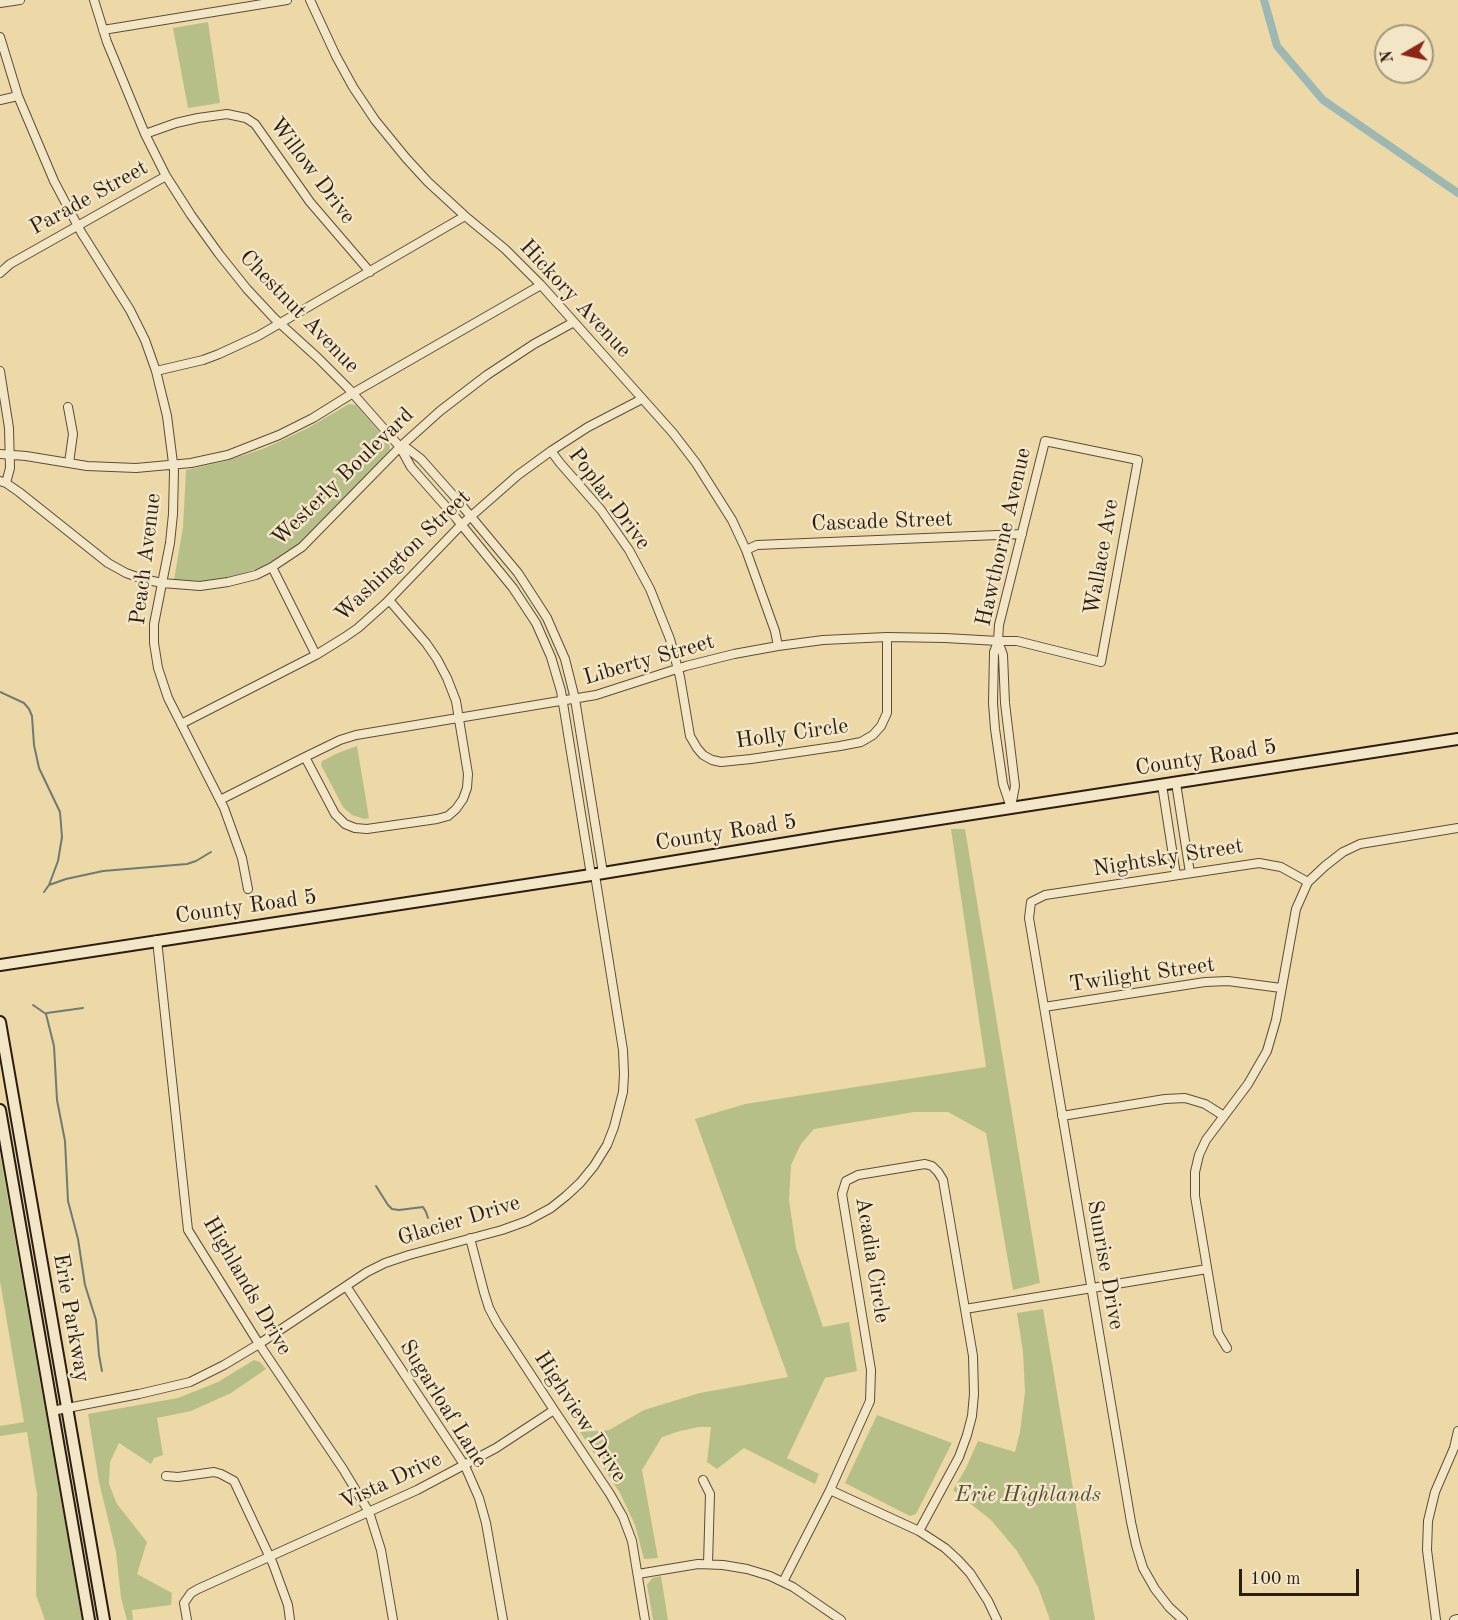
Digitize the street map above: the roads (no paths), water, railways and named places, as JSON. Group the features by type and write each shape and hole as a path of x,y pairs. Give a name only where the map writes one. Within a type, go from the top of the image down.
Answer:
{"street":[{"path":"0,3 20,0"},
{"name":"Chestnut Avenue","path":"94,0 121,79 145,134 166,176 191,215 247,289 353,393 400,447 411,467 513,588 536,623 551,657 563,702 596,874"},
{"path":"103,30 287,0"},
{"name":"Hickory Avenue","path":"310,0 353,87 375,120 406,158 428,182 541,285 696,463 732,520 746,550 775,631 778,646"},
{"name":"Peach Avenue","path":"0,37 18,96 54,181 77,226 130,310 145,340 156,371 167,416 174,464 170,543 154,624 158,668 168,698 220,800 242,858 248,889"},
{"path":"0,100 18,96"},
{"name":"Willow Drive","path":"145,134 198,118 227,114 246,118 255,124 310,202 370,272"},
{"name":"Parade Street","path":"1,268 166,176"},
{"path":"156,371 219,354 258,336 465,216"},
{"name":"Westerly Boulevard","path":"0,454 87,466 136,468 191,463 228,454 279,435 314,418 353,393 541,285"},
{"name":"Westerly Boulevard","path":"3,482 108,563 126,573 162,584 200,586 256,575 287,558 309,541 400,447 440,411 487,375 534,344 574,322"},
{"path":"0,371 9,428 10,454 10,468 3,482"},
{"name":"Washington Street","path":"181,724 316,655 358,628 389,600 460,525 518,475 588,427 642,399"},
{"path":"68,407 73,434 69,463"},
{"name":"Wallace Ave","path":"1045,441 1138,460 1101,662"},
{"name":"Hawthorne Avenue","path":"1011,808 1003,784 993,703 994,652 1045,441"},
{"name":"Chestnut Avenue","path":"400,447 408,449 421,459 518,573 547,618 565,659 575,699 596,874"},
{"name":"Poplar Drive","path":"551,451 601,510 629,550 650,589 670,639 678,669"},
{"name":"Cascade Street","path":"746,550 757,545 1022,534"},
{"path":"272,567 316,655"},
{"path":"305,757 335,814 345,824 355,828 367,829 437,819 448,816 463,799 468,774 456,701 437,659 389,600"},
{"name":"Holly Circle","path":"678,669 690,736 703,755 712,760 721,762 750,759 840,746 861,742 873,735 881,726 887,713 887,637"},
{"name":"Liberty Street","path":"220,800 340,740 356,735 563,702 596,695 734,654 778,646 823,640 887,637 1017,641 1101,662"},
{"name":"Hawthorne Avenue","path":"998,641 1003,655 1005,703 1015,786 1011,808"},
{"name":"County Road 5","path":"0,965 1458,739"},
{"path":"1176,783 1190,873"},
{"path":"1162,785 1176,875"},
{"path":"1227,1348 1218,1333 1206,1269 1195,1196 1195,1172 1206,1140 1248,1084 1267,1051 1276,1020 1296,909 1308,882 1342,852 1360,844 1458,828"},
{"name":"Nightsky Street","path":"1031,902 1045,895 1259,863 1281,867 1308,882"},
{"name":"Glacier Drive","path":"52,1411 190,1382 259,1344 367,1272 385,1263 527,1221 566,1197 594,1166 607,1145 623,1092 624,1062 596,874"},
{"name":"Sunrise Drive","path":"1031,902 1029,918 1136,1545 1143,1568 1155,1589 1183,1620"},
{"name":"Highlands Drive","path":"157,940 189,1230 259,1344 343,1469 369,1512 381,1550 393,1620"},
{"name":"Twilight Street","path":"1044,1007 1205,982 1228,981 1281,988"},
{"name":"Erie Parkway","path":"0,1022 104,1620"},
{"path":"1062,1116 1165,1099 1185,1098 1205,1104 1224,1116"},
{"name":"Erie Parkway","path":"0,1110 89,1620"},
{"name":"Acadia Circle","path":"783,1582 830,1490 870,1401 871,1370 842,1194 846,1181 858,1175 925,1164 932,1166 943,1180 965,1309 974,1373 974,1394 972,1416 959,1457 919,1531"},
{"name":"Highview Drive","path":"470,1239 489,1308 623,1517 632,1541 645,1620"},
{"path":"965,1309 1206,1269"},
{"name":"Sugarloaf Lane","path":"346,1286 465,1466 479,1498 486,1524 503,1620"},
{"name":"Vista Drive","path":"187,1620 184,1603 191,1593 465,1466 515,1437 554,1410"},
{"path":"1436,1620 1426,1550 1428,1521 1458,1431"},
{"path":"166,1476 178,1477 214,1472 234,1481 270,1557 288,1605 290,1620"},
{"path":"703,1480 710,1494 708,1564"},
{"path":"830,1490 919,1531 945,1548 970,1573 997,1620"},
{"path":"638,1574 708,1564 747,1569 770,1576 802,1592 841,1620"}],"waterway":[{"path":"1264,0 1277,46 1323,100 1458,193"},
{"path":"0,692 24,703 29,709 39,768 60,812 62,837 58,861 49,885"},
{"path":"44,892 49,885 66,879 103,871 187,864 211,852"},
{"path":"33,1005 46,1014 54,1046 57,1100 65,1141 68,1201 78,1239 85,1285 96,1320 102,1371"},
{"path":"47,1013 83,1008"},
{"path":"376,1186 392,1209 423,1207 428,1218"}],"park label":[{"name":"Erie Highlands","path":"1028,1495"}]}
